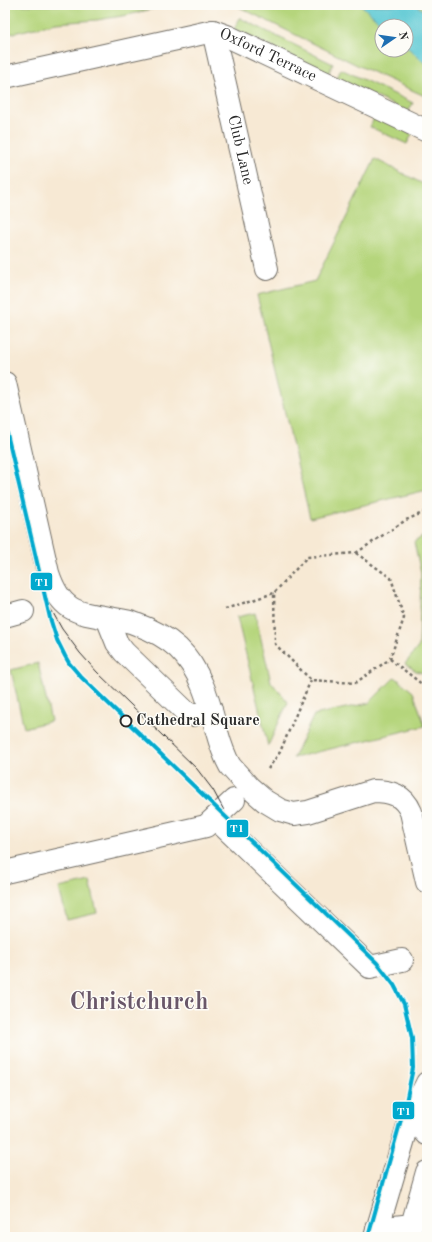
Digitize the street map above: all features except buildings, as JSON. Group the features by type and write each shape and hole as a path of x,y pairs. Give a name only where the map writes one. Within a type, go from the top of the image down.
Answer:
{"street":[{"name":"Oxford Terrace","path":"5,77 213,31 227,36 427,131"},
{"name":"Club Lane","path":"213,31 267,269"},
{"path":"6,390 48,573 56,594 63,602 80,613 136,624 160,635 178,648 188,659 203,686 226,760 260,797 280,810 294,814 308,812 373,791 388,792 403,799 411,812 427,882"},
{"path":"107,618 118,643 124,652 186,712 193,714 211,710"},
{"path":"5,872 206,826 234,800"},
{"path":"215,818 370,967 402,960"},
{"path":"427,1083 411,1115 376,1233 412,1225 427,1172"},
{"path":"411,1115 427,1134"}],"path":[{"path":"225,609 274,594 307,557 356,553 406,520 427,510"},
{"path":"274,594 275,644 311,680 355,683 390,659 404,618 391,578 356,553"},
{"path":"390,659 423,685 427,695"},
{"path":"268,770 280,752 311,680"}],"green space":[{"path":"5,5 168,5 128,15 97,20 56,23 5,35"},
{"path":"235,5 427,5 427,97 357,65"},
{"path":"240,18 333,64 328,74 234,29"},
{"path":"341,69 413,103 408,112 337,78"},
{"path":"375,116 412,134 407,144 370,127"},
{"path":"375,159 427,186 427,490 310,518 257,295 315,281"},
{"path":"427,534 427,674 416,671 405,664 419,646 421,573 414,542"},
{"path":"255,613 271,682 288,702 268,746 237,617"},
{"path":"38,663 51,721 24,728 11,670"},
{"path":"395,677 413,692 425,726 293,758 314,715 369,703"},
{"path":"90,881 97,913 67,920 59,888"}],"water":[{"path":"361,5 416,5 427,13 427,65 414,53 414,18 375,18"}],"tram line":[{"path":"43,593 62,629 80,653 97,672 197,769 213,790 226,814 238,829"}],"transit line":[{"name":"T1","path":"5,425 50,618 57,640 69,663 81,677 377,963 394,985 404,1004 412,1038 413,1068 406,1102 368,1237"}],"place":[{"name":"Cathedral Square","path":"126,721"}],"district":[{"name":"Christchurch","path":"139,1003"}]}
